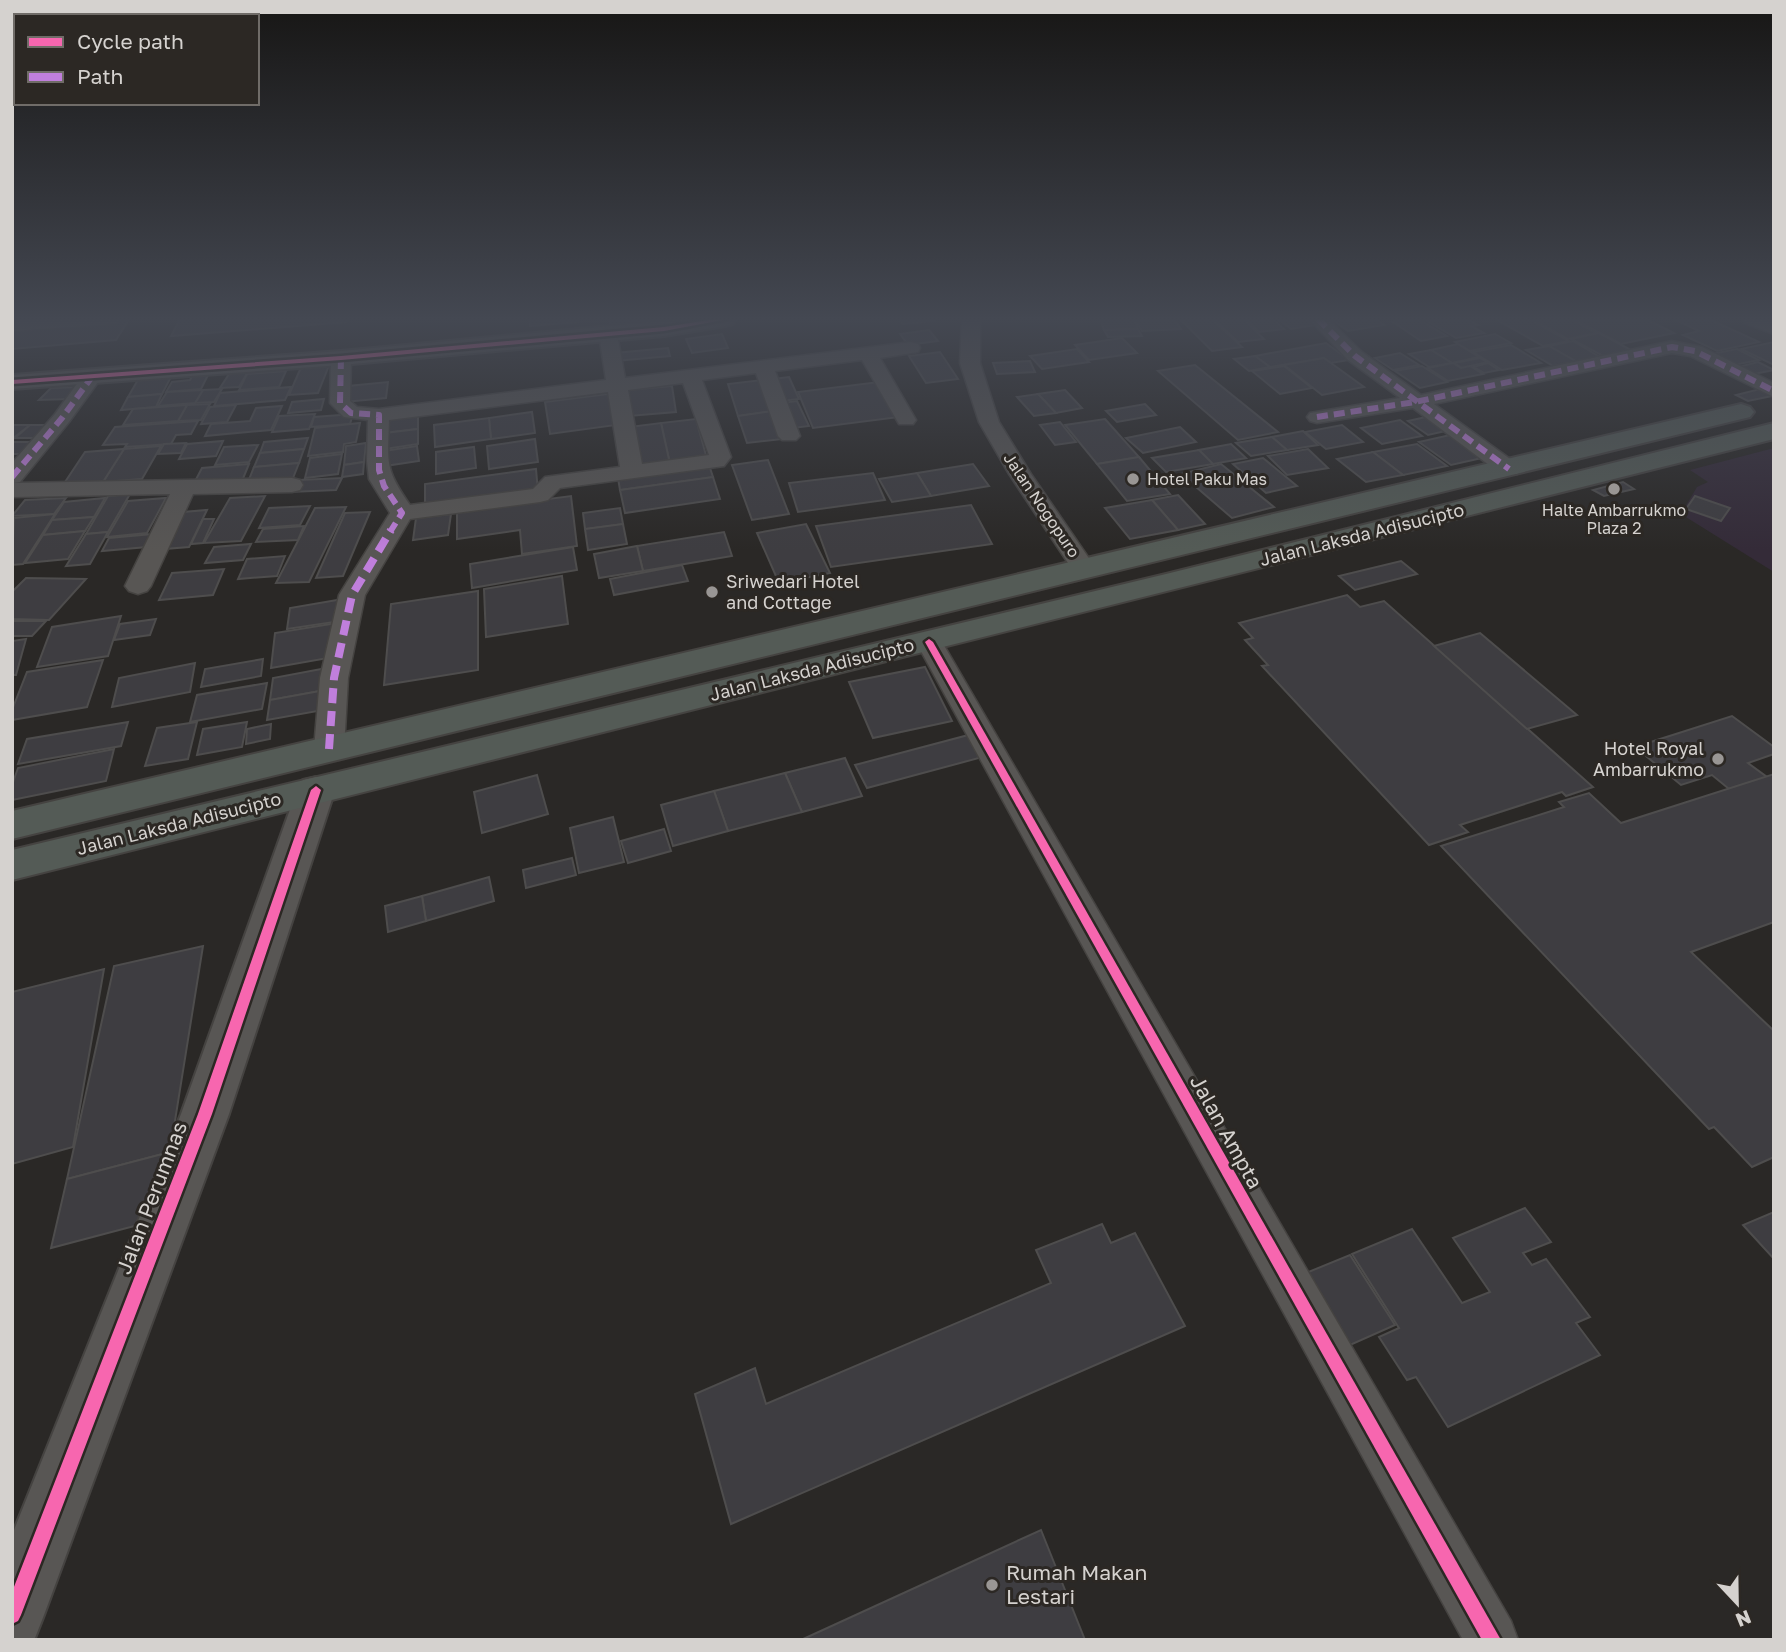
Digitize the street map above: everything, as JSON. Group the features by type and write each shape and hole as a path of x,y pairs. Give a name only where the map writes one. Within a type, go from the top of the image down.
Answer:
{"main road":[{"name":"Jalan Laksda Adisucipto","path":"12,866 323,770 1085,570 1774,404"},
{"name":"Jalan Laksda Adisucipto","path":"12,825 323,770 929,642 1774,431"}],"street":[{"path":"12,477 78,396"},
{"path":"340,396 340,403 351,413 380,415 539,396"},
{"path":"618,396 632,472"},
{"path":"402,513 540,495 553,482 709,463 720,457 698,396"},
{"path":"774,396 789,436"},
{"path":"892,396 906,420"},
{"name":"Jalan Nogopuro","path":"981,396 989,422 1020,474 1085,570"},
{"path":"1407,396 1509,469"},
{"path":"1317,417 1443,396"},
{"path":"380,415 379,474 384,488 397,500 402,513"},
{"path":"12,490 292,485"},
{"path":"138,586 185,487"},
{"path":"323,770 334,678 352,595 402,513"},
{"name":"Jalan Ampta","path":"929,642 1492,1640"},
{"name":"Jalan Perumnas","path":"12,1615 205,1114 323,770"}],"shaded area":[{"path":"1774,448 1774,572 1681,514 1697,487 1708,482 1690,470"}],"building":[{"path":"43,396 73,396 70,399 39,400"},
{"path":"161,396 156,407 121,410 128,397"},
{"path":"164,396 199,396 195,403 158,406"},
{"path":"199,396 218,396 214,402 195,403"},
{"path":"219,396 287,396 285,400 214,406"},
{"path":"346,396 386,396 386,398 345,402"},
{"path":"609,396 616,425 550,434 545,402"},
{"path":"627,396 674,396 676,412 629,416"},
{"path":"732,396 768,396 773,411 738,416"},
{"path":"780,396 798,396 799,399 782,401"},
{"path":"800,396 887,396 899,417 813,428"},
{"path":"1040,396 1071,396 1082,408 1056,413"},
{"path":"1040,396 1056,413 1034,416 1017,397"},
{"path":"1187,396 1234,396 1278,432 1238,440"},
{"path":"1738,396 1772,396 1748,401"},
{"path":"324,399 321,410 288,413 292,402"},
{"path":"797,401 809,426 793,428 782,403"},
{"path":"210,404 201,420 178,421 187,405"},
{"path":"1145,404 1156,415 1117,422 1106,411"},
{"path":"187,405 178,421 123,425 133,409"},
{"path":"236,405 227,422 201,424 210,407"},
{"path":"282,406 271,430 205,436 211,424 250,421 256,408"},
{"path":"773,411 783,439 747,443 738,416"},
{"path":"532,412 535,433 491,439 489,418"},
{"path":"315,414 309,429 272,432 279,416"},
{"path":"353,414 350,424 311,427 314,417"},
{"path":"418,416 418,429 385,433 386,420"},
{"path":"1430,416 1450,430 1428,435 1408,421"},
{"path":"489,418 491,439 435,447 434,425"},
{"path":"696,419 707,459 670,464 661,423"},
{"path":"1105,419 1139,457 1097,464 1065,425"},
{"path":"1400,420 1422,436 1382,444 1361,428"},
{"path":"198,421 191,434 176,435 171,444 125,447 127,444 103,445 115,427"},
{"path":"1060,422 1076,442 1055,445 1040,425"},
{"path":"360,423 356,442 344,444 343,452 308,456 315,428"},
{"path":"661,423 670,464 635,468 629,427"},
{"path":"12,425 30,425 12,439"},
{"path":"30,425 48,425 34,438 15,438"},
{"path":"1342,425 1363,442 1326,449 1305,432"},
{"path":"1180,427 1196,442 1143,453 1126,438"},
{"path":"418,429 418,444 385,449 385,433"},
{"path":"1303,431 1318,445 1287,450 1272,437"},
{"path":"1450,435 1482,458 1451,465 1419,442"},
{"path":"1272,437 1287,450 1251,456 1236,443"},
{"path":"308,438 304,449 260,453 264,442"},
{"path":"535,439 538,462 489,469 487,446"},
{"path":"223,441 216,456 179,459 187,444"},
{"path":"12,442 38,442 26,454 12,454"},
{"path":"186,443 181,453 158,454 164,444"},
{"path":"366,443 364,462 344,465 346,446"},
{"path":"1231,444 1246,458 1213,464 1199,450"},
{"path":"1417,444 1447,466 1403,475 1373,452"},
{"path":"258,445 249,462 215,465 224,447"},
{"path":"161,446 142,479 103,482 124,449"},
{"path":"417,446 419,461 385,466 384,451"},
{"path":"474,447 476,468 436,474 436,452"},
{"path":"124,449 103,482 63,485 85,452"},
{"path":"304,449 299,463 254,467 260,453"},
{"path":"1308,449 1328,468 1287,475 1268,456"},
{"path":"1199,450 1213,464 1166,472 1152,458"},
{"path":"1373,452 1403,475 1366,482 1337,459"},
{"path":"342,454 338,474 305,478 310,458"},
{"name":"Hotel Paku Mas","path":"1139,457 1170,494 1127,501 1097,464"},
{"path":"1263,458 1297,486 1266,493 1233,464"},
{"path":"768,460 789,514 752,520 732,465"},
{"path":"364,462 363,474 342,477 344,465"},
{"path":"299,463 293,478 248,482 254,467"},
{"path":"249,464 242,481 193,485 202,468"},
{"path":"973,464 989,486 931,496 917,473"},
{"path":"1221,464 1274,507 1232,518 1181,474"},
{"path":"709,465 713,477 620,490 618,478"},
{"path":"536,469 538,492 425,508 425,484"},
{"path":"873,473 885,500 798,512 789,483"},
{"path":"917,473 931,496 892,502 879,479"},
{"path":"713,477 720,499 625,513 620,490"},
{"path":"342,478 336,490 291,492 299,480"},
{"name":"Halte Ambarrukmo Plaza 2","path":"1623,482 1634,489 1604,496 1593,490"},
{"path":"130,494 108,532 86,534 108,496"},
{"path":"1178,495 1205,524 1178,530 1152,500"},
{"path":"265,496 241,541 204,543 230,498"},
{"path":"571,496 577,546 522,554 520,530 457,539 457,511"},
{"path":"1695,496 1730,508 1721,521 1686,509"},
{"path":"66,498 54,514 12,516 25,500"},
{"path":"105,498 94,517 52,520 64,502"},
{"path":"166,498 147,533 107,537 128,501"},
{"path":"1152,500 1178,530 1130,539 1105,508"},
{"path":"971,505 992,544 831,567 816,526"},
{"path":"310,506 300,525 259,528 269,508"},
{"path":"346,507 309,582 276,583 315,508"},
{"path":"620,508 623,524 585,529 583,513"},
{"path":"207,510 189,547 164,549 183,512"},
{"path":"370,512 343,576 316,578 345,513"},
{"path":"55,514 23,564 12,565 14,518"},
{"path":"451,514 448,535 413,540 416,518"},
{"path":"94,517 85,531 43,535 52,520"},
{"path":"203,519 214,519 203,543 191,544"},
{"path":"623,524 627,544 588,550 585,529"},
{"path":"806,524 830,573 779,583 757,533"},
{"path":"304,526 298,540 256,542 263,529"},
{"path":"85,531 68,559 25,563 43,535"},
{"path":"108,532 90,564 66,566 86,534"},
{"path":"724,532 732,556 643,571 637,546"},
{"path":"153,534 147,547 102,551 109,538"},
{"path":"251,544 243,560 205,563 214,547"},
{"path":"637,546 643,571 599,578 594,554"},
{"path":"573,547 577,570 472,588 470,564"},
{"path":"285,556 277,576 238,579 247,559"},
{"path":"1401,561 1417,574 1355,590 1339,576"},
{"path":"682,565 688,581 614,595 610,579"},
{"path":"224,569 213,595 159,600 172,573"},
{"path":"562,576 568,624 486,637 484,589"},
{"path":"26,578 86,579 49,620 12,619 12,592"},
{"path":"478,591 478,670 384,685 391,604"},
{"path":"1347,595 1360,607 1384,601 1593,787 1566,796 1562,792 1460,825 1468,832 1429,845 1262,666 1268,665 1245,640 1253,638 1239,623"},
{"path":"343,599 341,621 287,629 290,608"},
{"path":"121,616 108,656 37,667 52,627"},
{"path":"156,619 150,635 114,640 120,624"},
{"path":"12,621 46,621 32,636 12,636"},
{"path":"337,623 334,657 271,668 275,633"},
{"path":"1480,633 1577,715 1527,729 1434,646"},
{"path":"26,639 16,675 12,675 12,641"},
{"path":"263,659 261,676 201,687 205,669"},
{"path":"103,660 87,707 12,720 12,710 27,672"},
{"path":"195,663 190,692 112,707 119,678"},
{"path":"332,667 331,689 270,700 273,678"},
{"path":"925,667 952,721 873,738 849,682"},
{"path":"267,683 262,709 190,722 197,695"},
{"path":"331,689 329,709 267,720 270,700"},
{"path":"1732,716 1774,747 1774,754 1748,763 1767,777 1729,789 1712,775 1681,785 1635,747"},
{"path":"128,722 121,746 18,764 27,739"},
{"path":"197,722 188,759 145,766 157,728"},
{"path":"247,722 242,747 197,755 203,729"},
{"path":"271,724 270,739 246,744 247,729"},
{"path":"976,733 990,755 867,788 855,765"},
{"path":"114,749 106,781 12,800 12,785 18,768"},
{"path":"845,758 862,796 802,812 785,773"},
{"path":"785,773 802,812 728,831 714,791"},
{"name":"Hotel Royal Ambarrukmo","path":"1774,774 1774,922 1691,952 1774,1031 1774,1157 1752,1167 1714,1127 1709,1129 1441,846 1564,807 1559,802 1589,793 1621,823"},
{"path":"537,775 548,814 482,833 474,792"},
{"path":"714,791 728,831 673,846 661,805"},
{"path":"613,817 624,862 579,873 570,828"},
{"path":"664,829 671,851 628,863 621,841"},
{"path":"572,858 576,875 526,888 523,870"},
{"path":"489,877 494,901 426,921 422,896"},
{"path":"422,896 426,921 388,932 385,906"},
{"path":"203,946 170,1152 67,1179 114,966"},
{"path":"104,969 73,1147 12,1164 12,992"},
{"path":"170,1152 161,1219 51,1248 67,1179"},
{"path":"1525,1208 1551,1242 1523,1253 1532,1265 1546,1259 1590,1317 1576,1323 1600,1355 1448,1427 1416,1377 1407,1380 1379,1337 1399,1328 1352,1254 1412,1229 1462,1303 1490,1292 1453,1238"},
{"path":"1774,1212 1774,1259 1743,1225"},
{"path":"1102,1224 1111,1243 1135,1233 1185,1326 731,1524 695,1394 755,1368 766,1404 1051,1283 1036,1250"},
{"path":"1350,1255 1395,1325 1350,1345 1306,1273"},
{"name":"Rumah Makan Lestari","path":"1041,1530 1085,1640 801,1640"}],"marked path":[{"path":"12,477 78,396"},
{"path":"329,749 334,678 352,595 402,513 381,479 377,452 379,415 351,413 340,403 340,396"},
{"path":"1410,396 1509,469"},
{"path":"1317,417 1443,396"}],"cycle path":[{"path":"929,642 1492,1640"},
{"path":"12,1615 205,1114 316,790"}],"place":[{"name":"Hotel Paku Mas","path":"1133,479"},
{"name":"Halte Ambarrukmo Plaza 2","path":"1614,489"},
{"name":"Sriwedari Hotel and Cottage","path":"712,592"},
{"name":"Hotel Royal Ambarrukmo","path":"1718,759"},
{"name":"Rumah Makan Lestari","path":"992,1585"}]}
